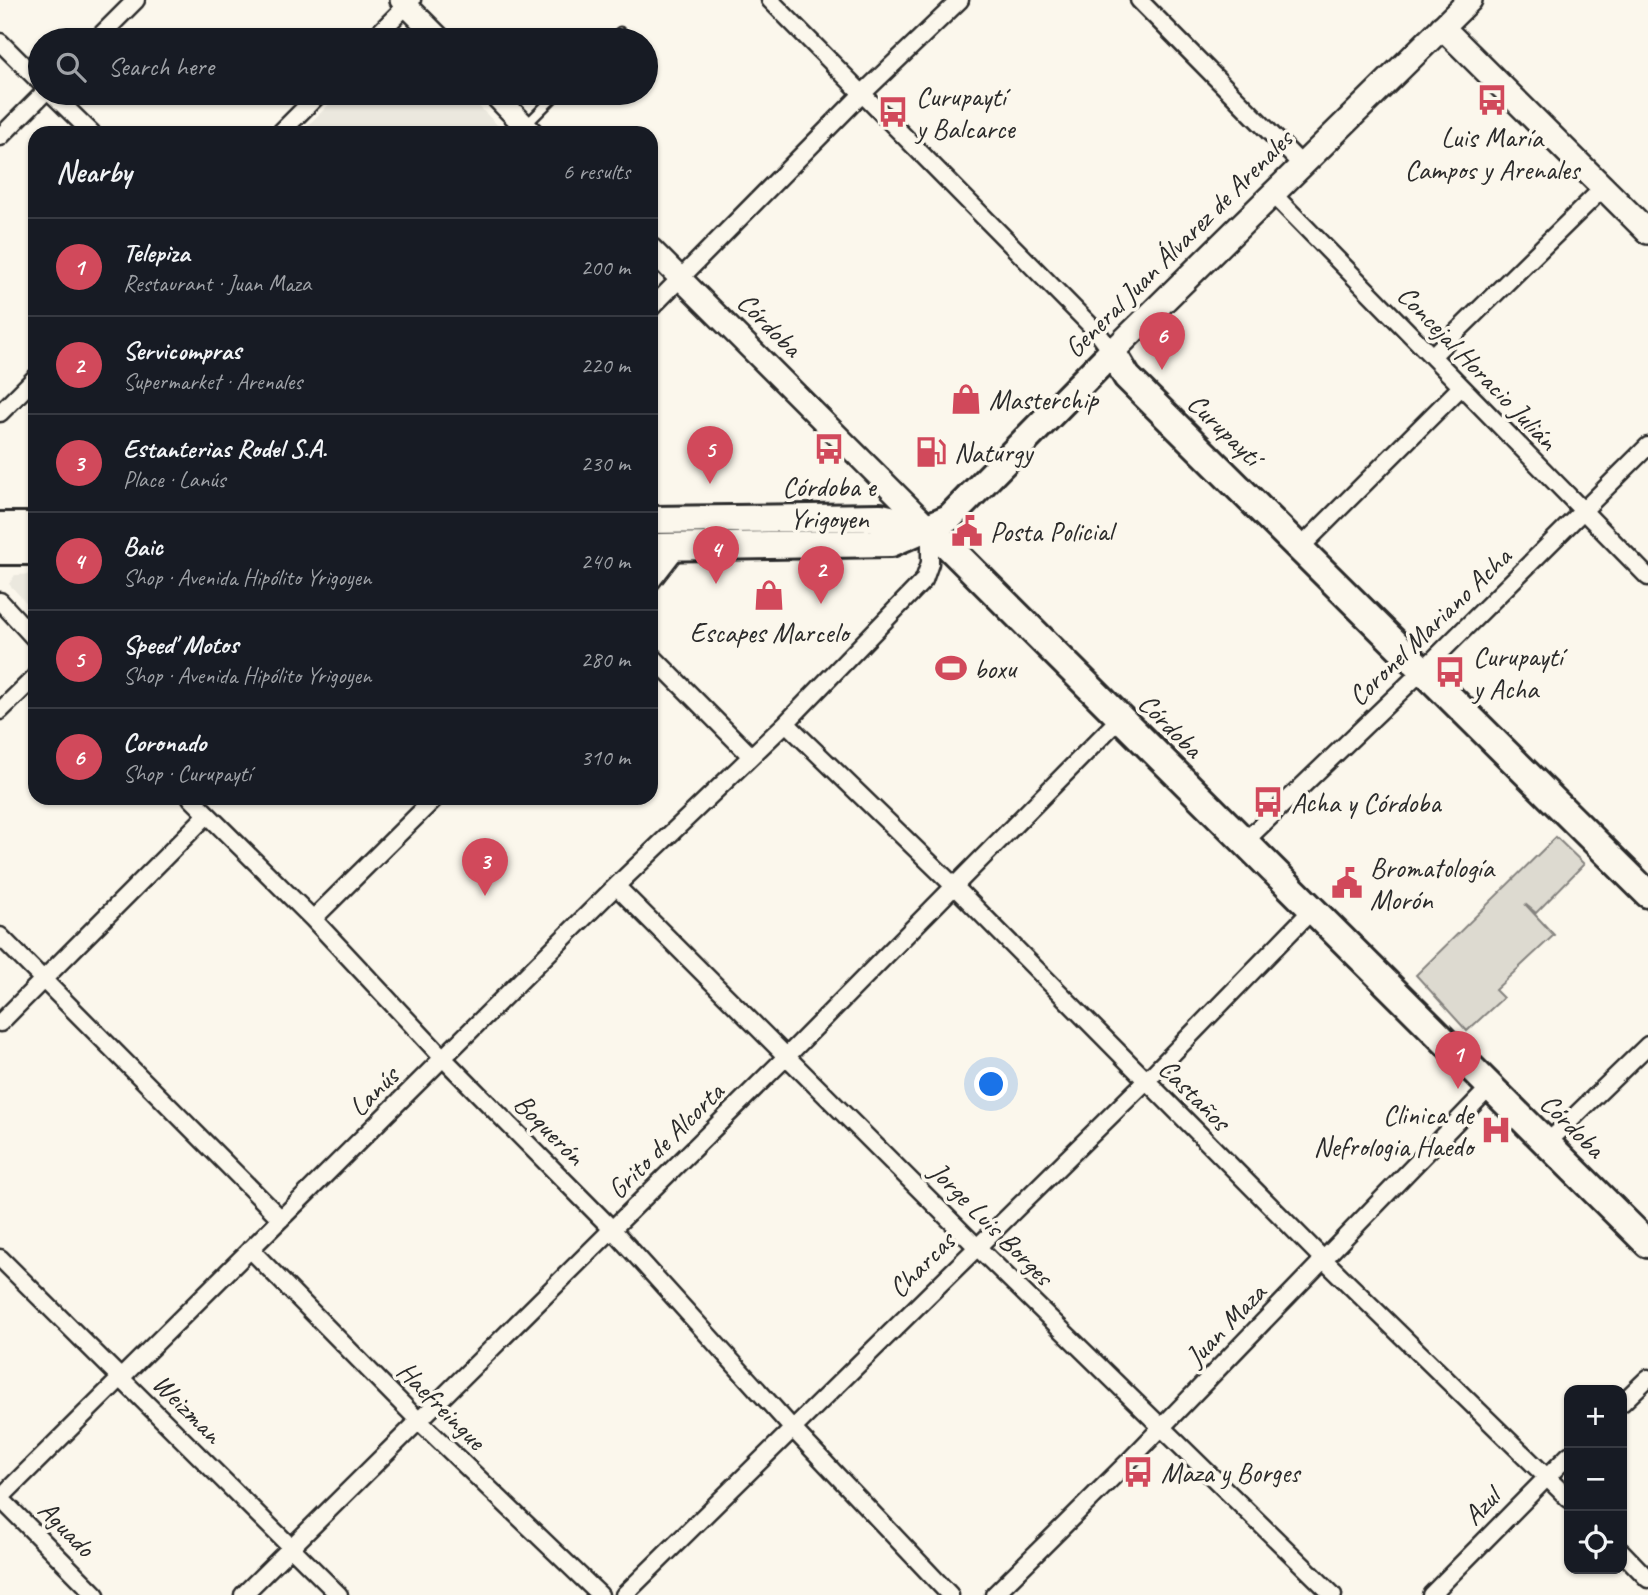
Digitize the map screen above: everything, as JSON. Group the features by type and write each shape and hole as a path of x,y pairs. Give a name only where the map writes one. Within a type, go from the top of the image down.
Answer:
{"main road":[{"name":"General Juan Álvarez de Arenales","path":"658,547 891,542 949,518 1301,164 1470,0"},
{"path":"1442,27 1603,188 1645,224"},
{"name":"Curupaytí","path":"1112,352 1127,377 1648,894"},
{"path":"658,520 881,517 930,528"},
{"path":"0,526 28,526"},
{"name":"Córdoba","path":"930,528 1648,1244"},
{"path":"0,551 28,551"}],"street":[{"path":"108,28 136,0"},
{"name":"Curupaytí","path":"770,0 1098,333 1112,352"},
{"path":"658,301 863,93 960,0"},
{"path":"1139,0 1301,164"},
{"path":"383,28 407,2 430,28"},
{"path":"0,42 28,70"},
{"path":"0,137 32,105"},
{"path":"63,105 85,126"},
{"path":"287,126 308,105"},
{"path":"505,105 526,126"},
{"path":"1432,356 1603,188"},
{"name":"Concejal Horacio Julián","path":"1272,193 1648,577"},
{"name":"Córdoba","path":"658,256 930,528"},
{"path":"0,414 28,386"},
{"path":"1301,547 1460,388"},
{"name":"Coronel Mariano Acha","path":"1244,842 1424,669 1648,446"},
{"name":"Lanús","path":"0,1498 617,886 786,723 924,580 930,563 930,528"},
{"path":"658,573 679,546"},
{"path":"0,601 28,631"},
{"path":"658,662 751,756"},
{"path":"0,711 28,684"},
{"name":"Grito de Alcorta","path":"243,1595 787,1056 953,884 1120,718"},
{"name":"Castaños","path":"786,723 953,884 1324,1259 1564,1494"},
{"name":"Boquerón","path":"198,805 313,919 443,1058 612,1229 793,1429 950,1595"},
{"path":"313,919 428,805"},
{"path":"0,1023 207,815"},
{"name":"Jorge Luis Borges","path":"617,886 976,1246 1333,1595"},
{"name":"Charcas","path":"624,1595 1146,1081 1312,910"},
{"path":"0,936 45,978 281,1219"},
{"path":"1547,1143 1648,1045"},
{"name":"Juan Maza","path":"994,1595 1490,1087"},
{"name":"Haefreingue","path":"250,1249 419,1421 600,1595"},
{"name":"Weizman","path":"0,1258 339,1595"},
{"path":"1627,1398 1648,1378"},
{"name":"Azul","path":"1431,1595 1564,1460"},
{"name":"Aguado","path":"0,1498 96,1595"},
{"path":"1627,1557 1648,1579"}],"lane":[{"path":"531,126 548,105"}],"shaded area":[{"path":"329,105 478,105 498,126 307,126"},
{"path":"28,574 28,604 9,584 15,575"},
{"path":"1556,837 1584,864 1536,913 1525,904 1554,935 1495,990 1503,998 1467,1031 1416,975"}],"place":[{"name":"Luis María Campos y Arenales","path":"1492,100"},
{"name":"Curupaytí y Balcarce","path":"893,112"},
{"name":"Coronado","path":"1162,370"},
{"name":"Masterchip","path":"966,399"},
{"name":"Córdoba e Yrigoyen","path":"829,449"},
{"name":"Naturgy","path":"931,452"},
{"name":"Speed' Motos","path":"710,484"},
{"name":"Posta Policial","path":"967,531"},
{"name":"Baic","path":"716,584"},
{"name":"Escapes Marcelo","path":"769,595"},
{"name":"Servicompras","path":"821,604"},
{"name":"boxu","path":"951,668"},
{"name":"Curupaytí y Acha","path":"1450,672"},
{"name":"Acha y Córdoba","path":"1268,802"},
{"name":"Bromatología Morón","path":"1347,883"},
{"name":"Estanterias Rodel S.A.","path":"485,896"},
{"name":"Telepiza","path":"1458,1089"},
{"name":"Clinica de Nefrologia Haedo","path":"1496,1130"},
{"name":"Maza y Borges","path":"1138,1472"}]}
